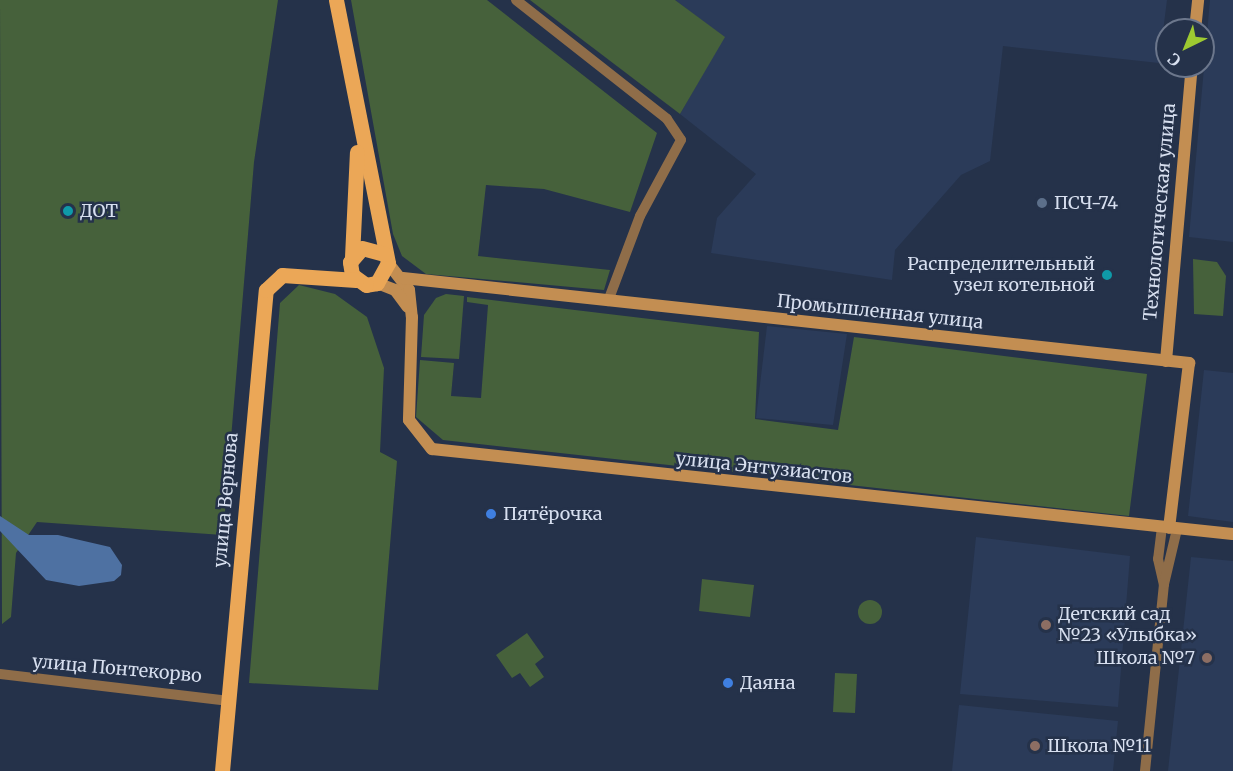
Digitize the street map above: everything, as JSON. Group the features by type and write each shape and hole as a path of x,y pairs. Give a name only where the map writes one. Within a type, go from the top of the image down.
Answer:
{"main road":[{"path":"336,0 358,124 386,259 377,284"},
{"path":"356,280 351,259 358,124"},
{"name":"улица Вернова","path":"317,275 351,259 370,246 386,259"},
{"name":"улица Вернова","path":"222,771 266,290 282,275 317,275 377,284"}],"street":[{"path":"516,0 667,119 681,140 640,216 608,301"},
{"path":"1196,18 1198,0"},
{"name":"Технологическая улица","path":"1166,361 1191,78"},
{"path":"386,259 403,278"},
{"name":"Промышленная улица","path":"403,278 1189,363 1169,528"},
{"name":"улица Энтузиастов","path":"403,278 412,317 409,420 432,449 1233,534"},
{"path":"377,284 403,296 412,317"},
{"path":"1145,771 1169,528"},
{"name":"улица Понтекорво","path":"0,674 229,700"}],"shaded area":[{"path":"675,0 1167,0 1165,18 1155,18 1155,63 1003,46 990,161 961,175 895,250 892,280 711,253 717,218 756,174 680,114 724,37"},
{"path":"1210,0 1233,0 1233,242 1189,237 1203,78 1215,78 1215,18 1208,18"},
{"path":"767,326 847,334 833,425 756,418"},
{"path":"1204,370 1233,373 1233,522 1188,516"},
{"path":"0,516 29,535 58,535 110,547 122,565 121,575 114,581 79,586 46,580 0,531"},
{"name":"Детский сад №23 «Улыбка»","path":"976,537 1130,556 1118,707 960,694"},
{"name":"Школа №7","path":"1191,557 1233,561 1233,771 1168,771"},
{"name":"Школа №11","path":"959,705 1118,721 1113,771 952,771"}],"green space":[{"path":"0,0 278,0 254,162 223,535 37,522 16,553 11,617 2,624"},
{"path":"351,0 487,0 657,133 630,212 544,189 486,185 478,256 610,270 604,290 426,274 402,256 393,234"},
{"path":"530,0 675,0 725,37 680,114"},
{"path":"1193,259 1217,262 1226,276 1223,316 1194,314"},
{"path":"299,285 335,294 367,317 384,368 380,452 397,461 378,690 249,683 280,303"},
{"path":"446,294 464,296 459,359 421,357 424,315 436,298"},
{"path":"467,297 759,332 755,419 838,430 854,337 1147,374 1129,516 443,440 416,417 420,360 454,363 451,396 481,398 488,305 467,302"},
{"path":"702,579 754,585 750,617 699,611"},
{"path":"870,600 879,603 882,612 879,621 870,624 861,621 858,612 861,603"},
{"path":"527,633 544,657 535,664 544,677 530,687 520,673 512,678 496,655"},
{"path":"835,673 857,674 855,713 833,712"}],"place":[{"name":"ПСЧ-74","path":"1042,203"},
{"name":"ДОТ","path":"68,211"},
{"name":"Распределительный узел котельной","path":"1107,275"},
{"name":"Пятёрочка","path":"491,514"},
{"name":"Детский сад №23 «Улыбка»","path":"1046,625"},
{"name":"Школа №7","path":"1207,658"},
{"name":"Даяна","path":"728,683"},
{"name":"Школа №11","path":"1035,746"}]}
